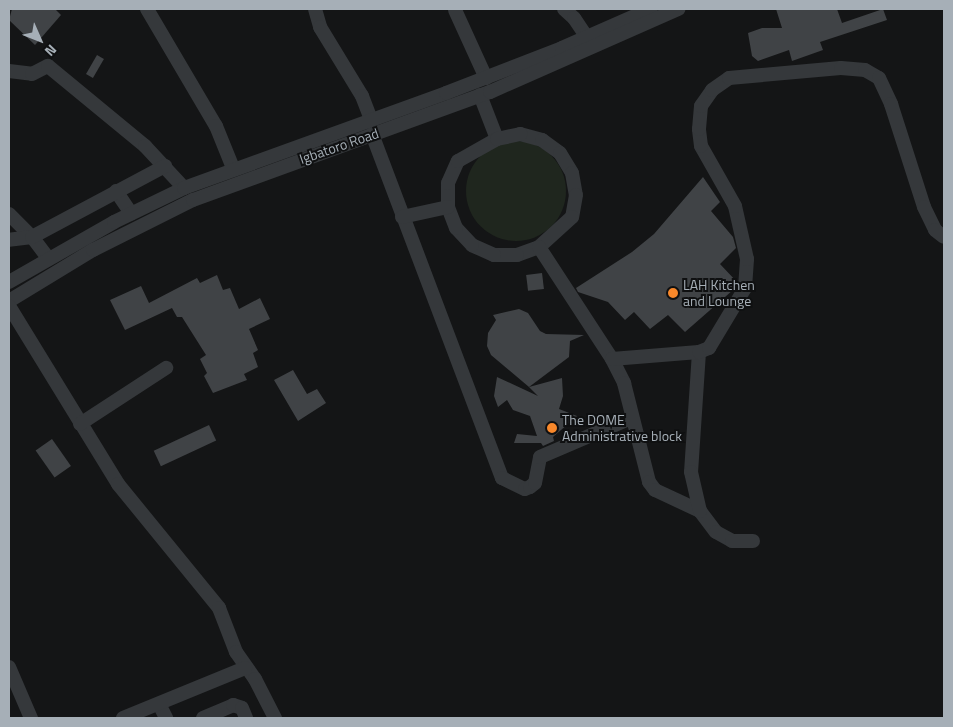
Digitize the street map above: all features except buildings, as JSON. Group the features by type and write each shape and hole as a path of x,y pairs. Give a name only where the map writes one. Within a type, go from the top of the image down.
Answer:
{"street":[{"path":"147,9 216,126 233,168"},
{"path":"315,9 320,28 362,96 371,118"},
{"path":"564,9 574,18 587,37"},
{"name":"Igbatoro Road","path":"9,300 93,250 193,200 480,95 564,54 587,37 630,13 651,9"},
{"name":"Igbatoro Road","path":"9,282 48,258 131,213 233,168 486,78 564,54 678,9"},
{"path":"455,10 486,78"},
{"path":"9,71 32,74 48,66 165,166 184,188"},
{"path":"612,359 699,352 709,348 718,339 745,288 747,259 735,206 701,146 699,129 701,106 712,90 729,78 841,68 864,70 878,78 892,104 924,207 935,230 944,237"},
{"path":"480,95 497,139"},
{"path":"372,134 402,217 506,482 530,487 535,483 540,457 631,418"},
{"path":"520,134 542,140 560,153 572,172 576,195 572,217 539,247 518,255 494,255 480,248 456,228 448,207 448,183 458,161 497,139 520,134"},
{"path":"9,240 32,237 165,166"},
{"path":"116,191 131,213"},
{"path":"402,217 448,207"},
{"path":"9,214 32,237 48,258"},
{"path":"539,247 612,359 624,383 631,418 649,482 655,490 700,511"},
{"path":"9,306 118,484 219,608 245,668 255,679 274,718"},
{"path":"699,352 691,472 700,511 716,532 732,541 754,541"},
{"path":"80,424 166,368"},
{"path":"9,667 31,718"},
{"path":"123,718 245,668"},
{"path":"159,704 166,718"},
{"path":"203,718 233,705 242,708 246,718"}],"shaded area":[{"path":"516,141 535,145 551,156 562,172 566,191 562,210 551,226 535,237 516,241 497,237 481,226 470,210 466,191 470,172 481,156 497,145"}],"place":[{"name":"LAH Kitchen and Lounge","path":"673,293"},
{"name":"The DOME Administrative block","path":"552,428"}]}
